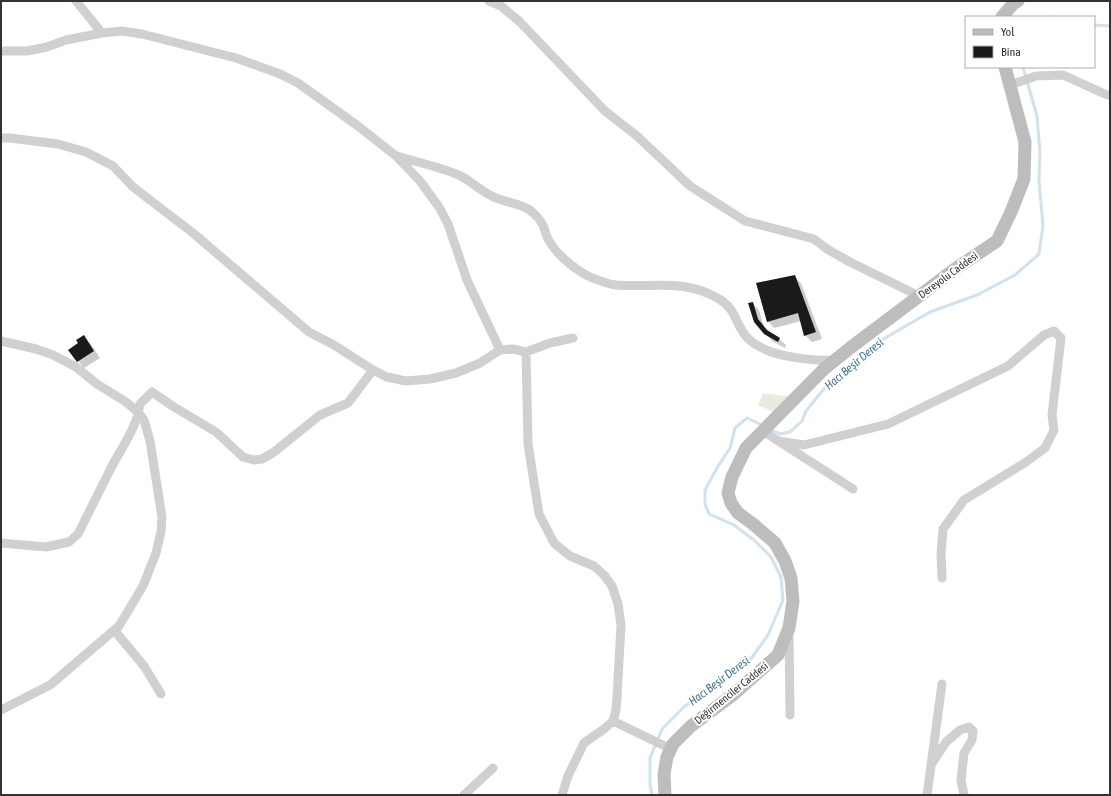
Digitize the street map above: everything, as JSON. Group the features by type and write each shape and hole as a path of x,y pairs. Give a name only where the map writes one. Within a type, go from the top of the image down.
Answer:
{"main road":[{"path":"1003,16 1013,4 1018,1"},
{"name":"Dereyolu Caddesi","path":"763,431 836,360 955,269 997,241 1011,212 1024,179 1025,142 1015,84 1006,68"},
{"name":"Değirmenciler Caddesi","path":"665,795 664,774 667,746 673,744 692,726 734,694 778,655 788,628 793,601 791,578 785,561 775,543 754,524 738,513 731,503 728,492 732,477 746,448 763,431"}],"street":[{"path":"76,1 102,33"},
{"path":"489,1 501,6 520,22 605,111 637,136 690,186 745,221 814,239 827,249 850,262 919,296"},
{"path":"1,51 27,51 47,47 66,40 122,31 142,34 236,58 280,74 298,83 358,126 396,156 420,181 439,207 448,224 467,280 500,350"},
{"path":"1015,84 1036,76 1064,75 1110,95"},
{"path":"1,138 58,144 86,152 113,166 133,187 193,233 309,332 334,345 373,370 387,377 406,382 430,379 480,363 500,350 513,349 526,352 550,343 573,338"},
{"path":"396,156 460,176 493,197 529,209 542,222 548,239 557,251 571,265 602,282 615,285 668,285 686,287 705,292 720,299 731,309 745,336 757,345 774,353 794,357 814,360 836,360"},
{"path":"778,441 804,445 888,424 1008,366 1032,347 1044,335 1054,331 1061,338 1052,415 1054,430 1045,448 1026,462 964,500 943,529 941,554 942,578"},
{"path":"1,342 36,349 53,355 76,367 97,384 126,402 139,413 144,420 150,441 162,517 161,532 156,553 143,586 119,626 50,686 1,710"},
{"path":"526,352 528,444 539,514 554,543 570,556 594,566 604,575 612,586 618,604 620,625 616,710 613,721 584,743 568,776 562,795"},
{"path":"1,543 46,547 69,542 78,534 134,428 139,413 140,404 152,392 216,432 243,457 254,460 262,459 278,449 320,415 348,403 373,370"},
{"path":"763,431 853,489"},
{"path":"788,628 790,715"},
{"path":"114,630 144,666 161,694"},
{"path":"927,795 942,684"},
{"path":"613,721 667,746"},
{"path":"931,765 946,742 960,730 969,727 972,731 972,740 964,753 961,780 964,795"},
{"path":"464,795 493,768"}],"shaded area":[{"path":"763,393 792,397 776,413 758,405"}],"building":[{"path":"795,275 816,332 804,336 798,313 767,322 756,283"},
{"path":"753,302 758,319 767,330 780,338 778,342 764,334 754,322 748,303"},
{"path":"84,335 94,351 77,362 68,350 78,343 76,340"}],"waterway":[{"name":"Hacı Beşir Deresi","path":"1095,25 1110,26"},
{"name":"Hacı Beşir Deresi","path":"769,429 780,434 790,432 802,421 806,411 827,385 885,338 930,312 977,295 1015,275 1039,254 1043,226 1039,181 1040,152 1037,116 1023,68"},
{"name":"Hacı Beşir Deresi","path":"652,795 650,784 650,758 662,729 685,706 722,682 750,660 768,635 783,600 781,577 771,557 754,540 734,525 709,514 705,504 705,490 730,448 735,428 747,418 762,425"}]}
